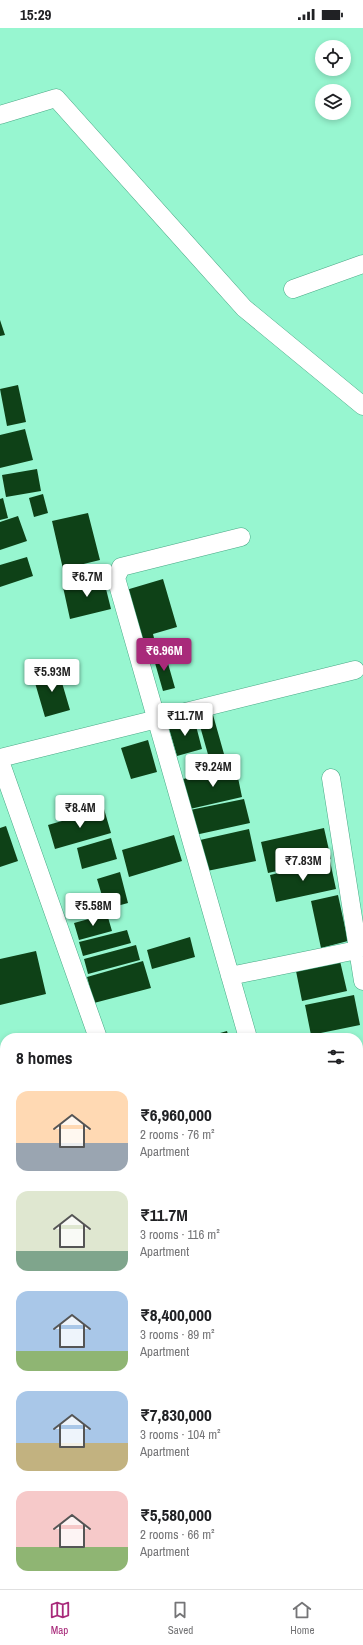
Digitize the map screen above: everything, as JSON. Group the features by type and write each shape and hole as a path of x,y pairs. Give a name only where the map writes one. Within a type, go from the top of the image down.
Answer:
{"street":[{"path":"0,115 56,98 244,308 363,406"},
{"path":"293,289 363,264"},
{"path":"241,537 121,567 116,578 247,1033"},
{"path":"96,1033 0,759 356,670"},
{"path":"331,778 363,981"},
{"path":"230,976 357,950"}],"building":[{"path":"0,320 5,335 0,336"},
{"path":"18,385 26,422 7,426 0,389"},
{"path":"25,429 33,460 0,468 0,435"},
{"path":"37,469 41,491 6,497 2,475"},
{"path":"43,494 48,513 34,517 29,498"},
{"path":"3,498 8,518 0,520 0,499"},
{"path":"88,513 100,560 63,569 52,521"},
{"path":"18,516 27,541 0,550 0,522"},
{"path":"27,557 33,576 0,587 0,565"},
{"path":"103,577 111,609 70,619 63,587"},
{"path":"163,579 177,627 153,634 155,642 143,646 126,590"},
{"path":"165,653 175,688 163,691 153,656"},
{"path":"58,669 70,710 45,717 33,676"},
{"path":"213,715 224,754 209,758 198,719"},
{"path":"194,718 202,749 177,756 168,725"},
{"path":"148,740 157,772 131,779 121,748"},
{"path":"236,768 242,797 190,809 183,779"},
{"path":"244,799 250,823 195,835 190,810"},
{"path":"104,809 111,833 55,849 48,825"},
{"path":"6,826 18,861 0,867 0,828"},
{"path":"324,828 331,859 268,873 261,842"},
{"path":"249,829 256,861 207,871 200,840"},
{"path":"174,835 182,861 129,877 122,850"},
{"path":"111,838 117,859 82,869 77,848"},
{"path":"330,861 336,889 276,902 270,875"},
{"path":"120,872 128,903 106,909 97,879"},
{"path":"338,895 348,941 321,948 311,901"},
{"path":"107,914 112,931 79,940 74,923"},
{"path":"127,930 131,943 83,956 79,942"},
{"path":"190,937 195,957 152,969 147,950"},
{"path":"136,945 140,960 88,974 84,959"},
{"path":"36,951 46,994 0,1005 0,959"},
{"path":"143,961 151,988 94,1003 87,977"},
{"path":"340,961 347,991 302,1001 296,971"},
{"path":"354,995 360,1025 321,1033 311,1033 305,1005"}]}
